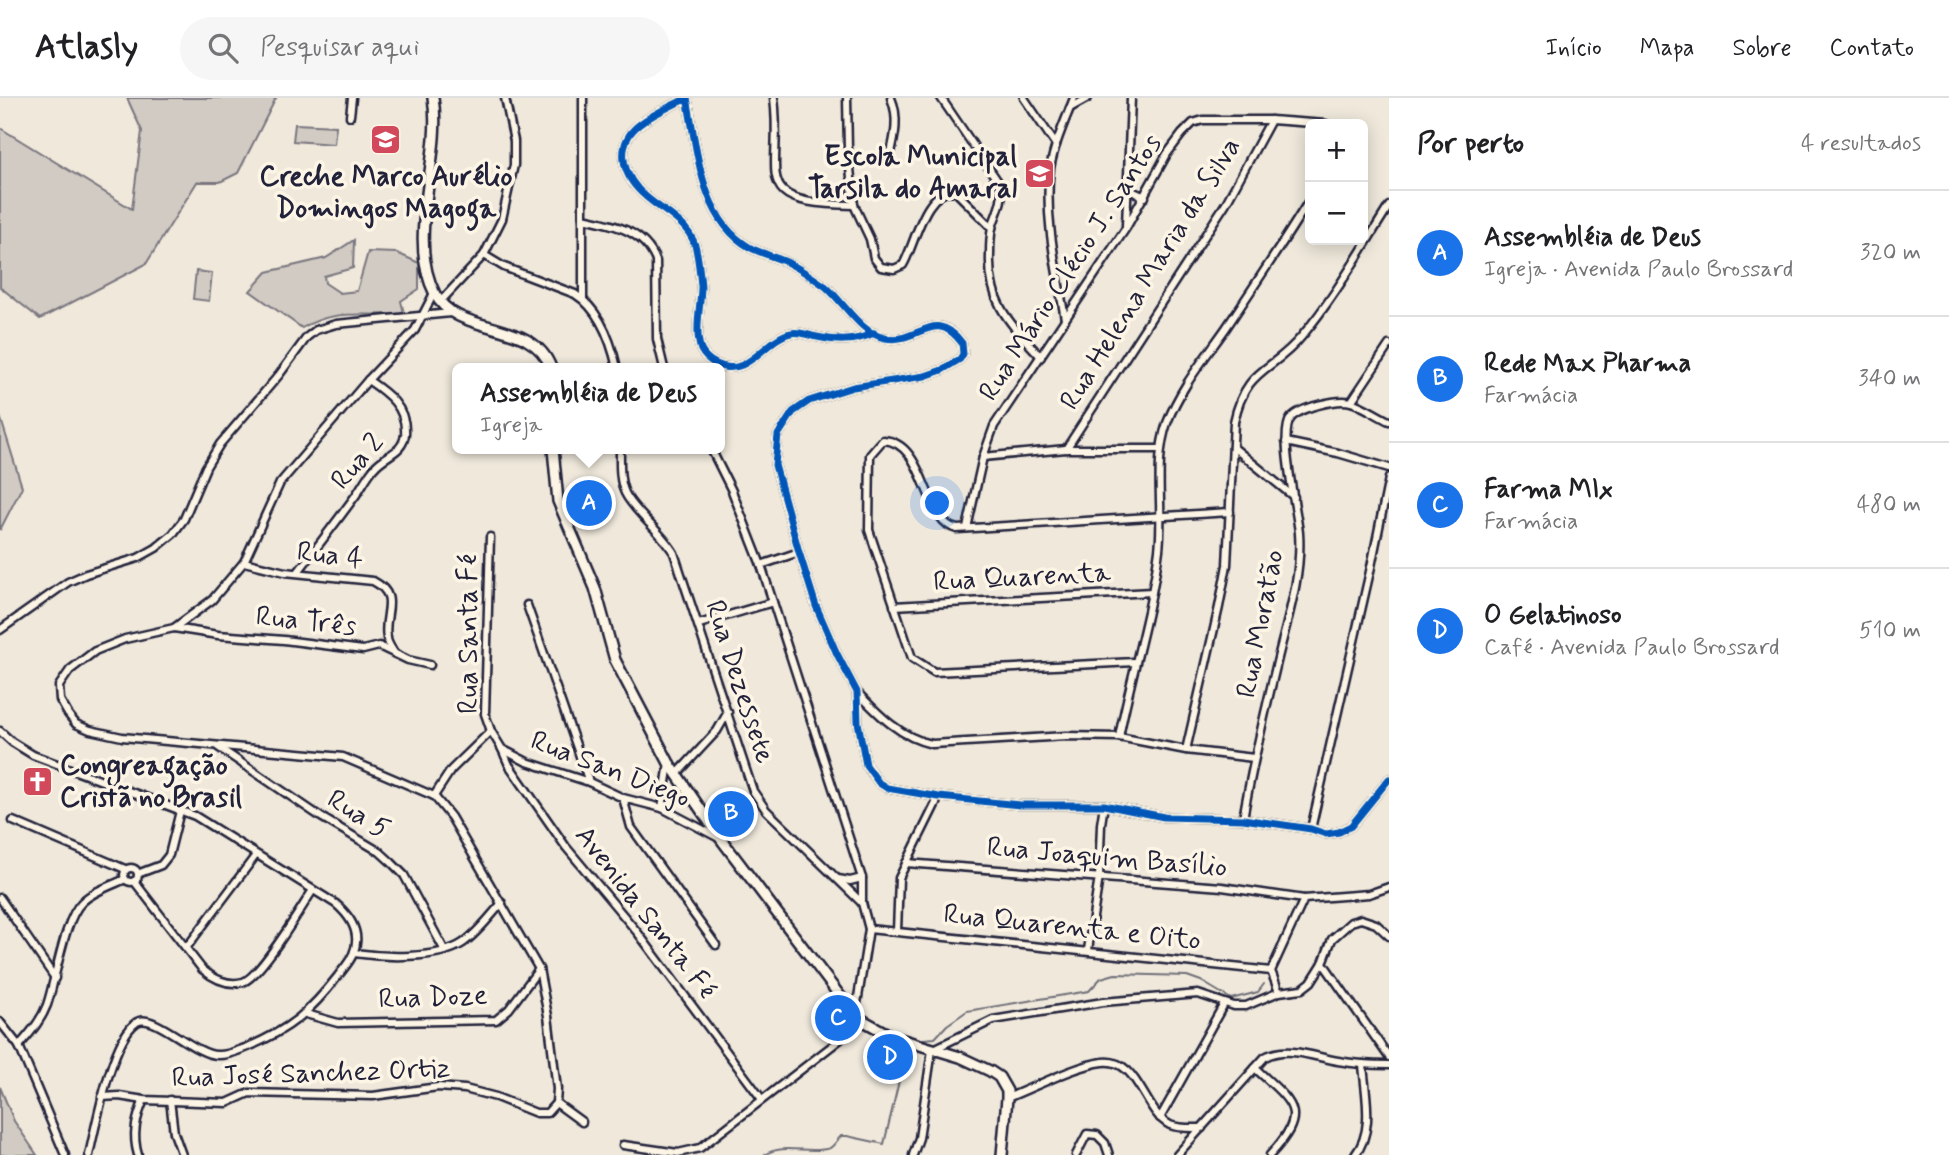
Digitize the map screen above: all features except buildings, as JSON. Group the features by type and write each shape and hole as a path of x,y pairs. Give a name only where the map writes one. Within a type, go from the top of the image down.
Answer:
{"main road":[{"path":"433,98 435,127 424,231 428,275 437,297 451,313 527,340 543,352 548,363"},
{"path":"553,454 558,501 595,587 615,660 669,763 721,839 855,1016 893,1037 960,1057 999,1077 1007,1091 1002,1155"}],"street":[{"path":"350,116 352,98"},
{"path":"505,98 514,141 514,165 502,219 484,255 437,297 420,317 415,330 368,380 280,483 244,562 233,578 212,600 174,628 125,639 83,659 70,670 59,686 60,700 76,724 90,730 122,737 343,757 434,796 451,817 539,969 548,1016 557,1089 556,1103 582,1122"},
{"path":"583,98 583,299"},
{"path":"714,363 701,348 699,337 701,285 693,239 676,218 638,190 623,163 623,147 640,124 687,98 703,177 722,223 748,246 786,262 815,279 874,333 884,338 896,338 944,326 962,343 963,354 942,370 925,376 905,377 843,390 809,401 793,412 778,435 775,465 799,552 816,606 857,692 888,723 917,741 932,744 1066,736 1119,737 1186,750 1254,758"},
{"path":"774,98 775,179 780,187 796,199 833,205 854,205"},
{"path":"847,98 848,150 854,205 870,239 874,258 881,267 894,269 903,265 928,208 939,195 947,192 956,192 992,228"},
{"path":"889,161 897,124 891,98"},
{"path":"941,98 1001,186 1002,202 992,228 990,264 994,296 1006,318 1041,357"},
{"path":"1024,98 1056,145"},
{"path":"1065,319 1050,217 1051,169 1056,145 1074,98"},
{"path":"1070,108 1088,98"},
{"path":"1126,228 1131,98"},
{"name":"Rua Mário Clécio J. Santos","path":"968,528 983,457 994,426 1126,228 1167,154 1182,134 1194,122 1203,120 1305,122"},
{"name":"Rua Helena Maria da Silva","path":"1066,449 1226,204 1271,120"},
{"path":"1126,189 1145,197"},
{"path":"1186,750 1227,565 1234,422 1243,393 1256,375 1302,337 1389,206"},
{"path":"1119,737 1156,571 1161,516 1160,449 1168,421 1177,401 1305,207"},
{"path":"583,218 623,229 643,240 651,249 656,261 657,339 663,363"},
{"path":"484,255 504,267 583,299 607,337 615,363"},
{"path":"0,630 68,582 138,558 173,534 184,519 206,467 220,444 279,375 307,337 316,330 336,324 451,313"},
{"path":"725,367 734,368 760,354 789,333 799,332 845,342 874,333"},
{"path":"1389,345 1351,402 1389,421"},
{"name":"Rua 2","path":"298,572 374,467 400,449 404,442 403,415 397,404 390,395 368,380"},
{"name":"Rua Moratão","path":"1243,819 1254,758 1298,571 1299,532 1286,425 1297,412 1324,404 1351,402"},
{"path":"1135,662 934,672 912,658 869,530 869,463 874,448 883,440 894,440 905,449 931,496 936,511 952,528 1230,512"},
{"path":"1286,442 1389,468"},
{"path":"1233,447 1294,497"},
{"path":"983,457 1066,449 1160,449"},
{"name":"Rua Dezessete","path":"620,454 625,493 660,531 674,553 753,791 766,810 862,903"},
{"path":"623,1145 678,1153 700,1148 761,1098 846,1035 855,1016 869,929 862,903 862,878 761,565 732,491 714,454"},
{"path":"1311,829 1389,478"},
{"name":"Rua Santa Fé","path":"490,537 485,715 491,732"},
{"path":"761,565 799,552"},
{"name":"Rua 4","path":"244,562 285,572 373,581 382,586 388,594 387,638 394,654"},
{"name":"Rua Quarenta","path":"894,606 1152,592"},
{"path":"699,624 772,601"},
{"path":"527,605 589,782"},
{"name":"Rua Três","path":"174,628 363,650 379,646 408,660 430,664"},
{"path":"857,692 860,739 866,765 873,776 887,788 939,797 1020,805 1104,805 1164,817 1243,819 1311,829 1326,834 1351,826 1389,779"},
{"path":"677,774 717,731 728,712"},
{"path":"0,731 33,755 194,816 348,914 357,940 354,953 306,1014 270,1038 228,1054 215,1056 178,1039 151,1020 141,1020 131,1027 121,1044 102,1097 89,1155"},
{"path":"717,731 735,732"},
{"path":"434,796 451,770 491,732"},
{"name":"Rua San Diego","path":"491,732 502,749 527,762 589,782 623,799 662,808 721,839"},
{"name":"Rua 5","path":"215,745 321,817 380,852 404,875 445,951"},
{"name":"Avenida Santa Fé","path":"502,749 509,765 566,846 638,933 761,1098"},
{"path":"662,808 669,763"},
{"path":"897,931 899,878 939,797"},
{"path":"623,799 631,827 716,945"},
{"path":"1088,950 1104,805"},
{"path":"140,873 161,865 169,855 180,811"},
{"path":"13,821 140,873"},
{"path":"187,947 256,855"},
{"name":"Rua Joaquim Basílio","path":"906,863 1222,887 1304,899 1369,894 1389,887"},
{"path":"125,869 125,879"},
{"path":"134,881 139,878 140,873"},
{"path":"836,879 850,881 862,878"},
{"path":"19,1046 40,1020 74,911 91,895 125,879 134,881 202,969 215,979 228,983 250,978 262,965 313,890"},
{"path":"0,898 55,978"},
{"path":"1279,992 1271,971 1304,899"},
{"path":"354,953 391,958 445,951 462,944 502,903"},
{"path":"914,1155 932,1050 957,1036 1004,1017 1103,1002 1207,995 1224,1004 1246,1006 1279,992 1302,989 1314,978 1323,963 1332,939 1351,922 1361,919 1376,924 1389,936"},
{"name":"Rua Quarenta e Oito","path":"869,929 1271,971"},
{"path":"1323,963 1389,1056"},
{"name":"Rua Doze","path":"306,1014 338,1023 496,1020 509,1009 539,969"},
{"path":"1160,1118 1224,1004"},
{"path":"0,1022 19,1046 65,1155"},
{"path":"1177,1155 1265,1056 1280,1051 1363,1064 1389,1065"},
{"path":"1007,1098 1089,1066 1112,1063 1128,1070 1160,1118 1175,1127 1202,1128"},
{"path":"1355,1155 1364,1140 1367,1120 1363,1064"},
{"path":"1255,1068 1289,1100 1293,1108 1292,1126 1285,1139 1270,1155"},
{"name":"Rua José Sanchez Ortiz","path":"102,1097 228,1103 249,1093 373,1096 438,1087 476,1092 536,1113 547,1113 556,1103"},
{"path":"138,1155 134,1134 137,1115 144,1100"},
{"path":"170,1100 173,1133 182,1155"},
{"path":"1076,1155 1087,1134 1097,1135 1105,1143 1109,1155"}],"shaded area":[{"path":"127,98 276,98 238,173 220,182 197,182 146,264 40,319 0,287 0,128 132,209 142,131"},
{"path":"295,124 336,126 334,144 293,141"},
{"path":"354,240 353,268 324,276 325,283 340,293 357,291 368,252 397,253 419,263 419,289 401,301 404,313 339,315 302,328 250,291 267,272 326,258"},
{"path":"196,271 212,273 209,301 193,299"},
{"path":"0,416 22,487 0,530"},
{"path":"0,1087 14,1121 37,1155 0,1155"}],"waterway":[{"path":"923,1039 935,1038 947,1025 967,1011 1089,991 1101,978 1115,974 1187,976 1231,999 1258,992 1264,984"},
{"path":"764,1155 780,1149 822,1150 830,1148 841,1136 884,1144 904,1060"}],"cycle path":[{"path":"714,363 702,352 699,343 701,286 694,242 682,224 638,189 627,173 624,155 627,139 640,124 687,98 703,180 720,219 733,235 749,247 789,263 825,286 860,324 873,333"},
{"path":"873,333 885,338 897,338 943,327 962,343 963,354 960,359 942,370 925,376 853,387 809,401 793,412 778,435 775,465 816,606 857,692 858,722 866,765 879,783 887,788 939,797 1020,805 1104,805 1164,817 1243,819 1311,829 1326,834 1351,826 1389,779"},
{"path":"725,366 738,367 747,363 782,336 794,332 843,340 873,333"}],"place":[{"name":"Creche Marco Aurélio Domingos Magoga","path":"386,140"},
{"name":"Escola Municipal Tarsila do Amaral","path":"1040,173"},
{"name":"Assembléia de Deus","path":"589,503"},
{"name":"Congreagação Cristã no Brasil","path":"37,782"},
{"name":"Rede Max Pharma","path":"731,814"},
{"name":"Farma MIx","path":"838,1018"},
{"name":"O Gelatinoso","path":"890,1057"}]}
